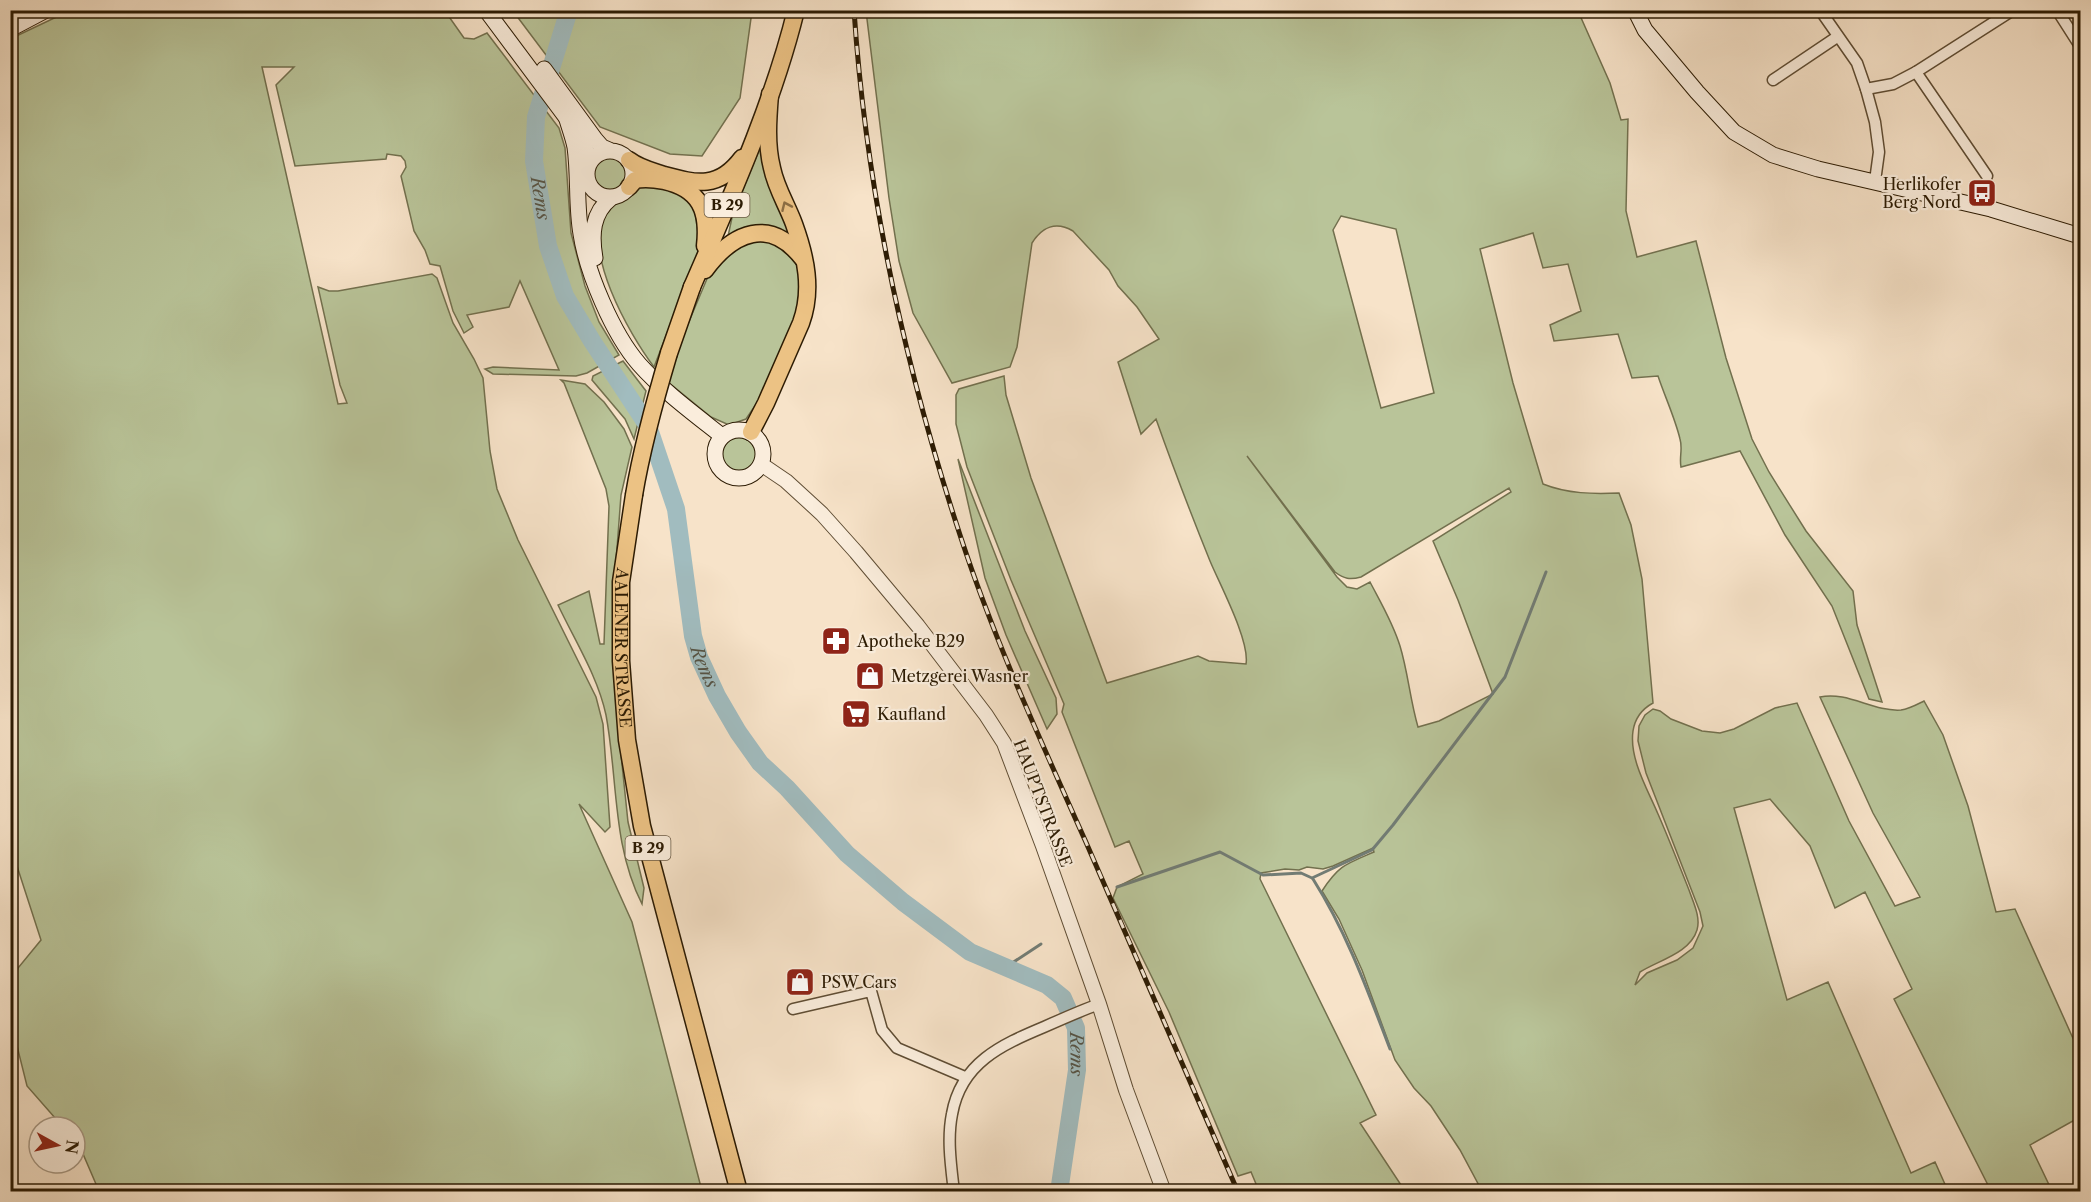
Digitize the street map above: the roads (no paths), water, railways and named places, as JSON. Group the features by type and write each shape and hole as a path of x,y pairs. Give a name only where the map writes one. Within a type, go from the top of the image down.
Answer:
{"main road":[{"path":"10,29 46,10"},
{"path":"486,10 527,56"},
{"path":"499,10 527,56 564,108 585,146 589,164"},
{"name":"AALENER STRASSE","path":"740,1191 642,826 627,740 621,661 621,582 639,466 652,409 669,353 692,287 770,94 796,10"},
{"path":"1635,10 1653,39 1734,132 1773,155 1818,169 2028,219 2080,236"},
{"path":"751,432 766,404 805,311 809,288 794,223 772,167 768,126 770,94"},
{"path":"564,108 602,147 624,155 647,170 686,181 703,183 715,181 738,163 750,148"},
{"path":"564,108 575,150 579,220 583,245 616,329 638,363 657,382 722,436"},
{"path":"587,257 589,184 586,170 597,154 609,150"},
{"path":"629,160 633,174 629,187"},
{"path":"657,382 621,322 596,263 593,240 594,225 599,211 603,204 621,195 635,180 656,180 682,186 696,197 702,206 706,225 703,262"},
{"path":"589,184 599,195 611,198"},
{"path":"692,287 724,248 735,239 747,234 773,235 786,241 804,261"},
{"path":"736,429 751,432 761,443 763,457 756,471 741,478 720,470 714,456 717,442 722,436 736,429"}],"street":[{"path":"1820,10 1857,63 1866,89 1875,122 1879,152 1875,181"},
{"path":"1866,89 1893,84 1916,72 2013,10"},
{"path":"2057,10 2080,46"},
{"path":"1773,80 1837,37"},
{"path":"1916,72 1987,176"},
{"name":"HAUPTSTRASSE","path":"761,464 786,482 822,514 849,544 918,626 995,729 1015,771 1099,1004 1126,1090 1164,1191"},
{"path":"793,1009 871,991 882,1030 897,1048 966,1077"},
{"path":"954,1191 950,1164 952,1112 966,1077 976,1065 1009,1041 1099,1004"}],"waterway":[{"name":"Rems","path":"569,10 536,117 534,161 548,246 565,296 648,426 676,509 693,636 699,657 717,696 760,763 787,788 847,854 903,902 970,952 1047,985 1063,998 1076,1028 1077,1070 1059,1192"},
{"path":"1117,887 1220,852 1263,875 1301,873 1312,878 1372,850 1505,677 1546,572"},
{"path":"1313,879 1346,941 1390,1049"},
{"path":"1006,967 1041,944"}],"railway":[{"path":"854,10 868,145 891,278 922,409 961,538 1019,691 1238,1192"}],"place":[{"name":"Herlikofer Berg Nord","path":"1982,193"},
{"name":"Apotheke B29","path":"836,641"},
{"name":"Metzgerei Wasner","path":"870,676"},
{"name":"Kaufland","path":"856,714"},
{"name":"PSW Cars","path":"800,982"}]}
